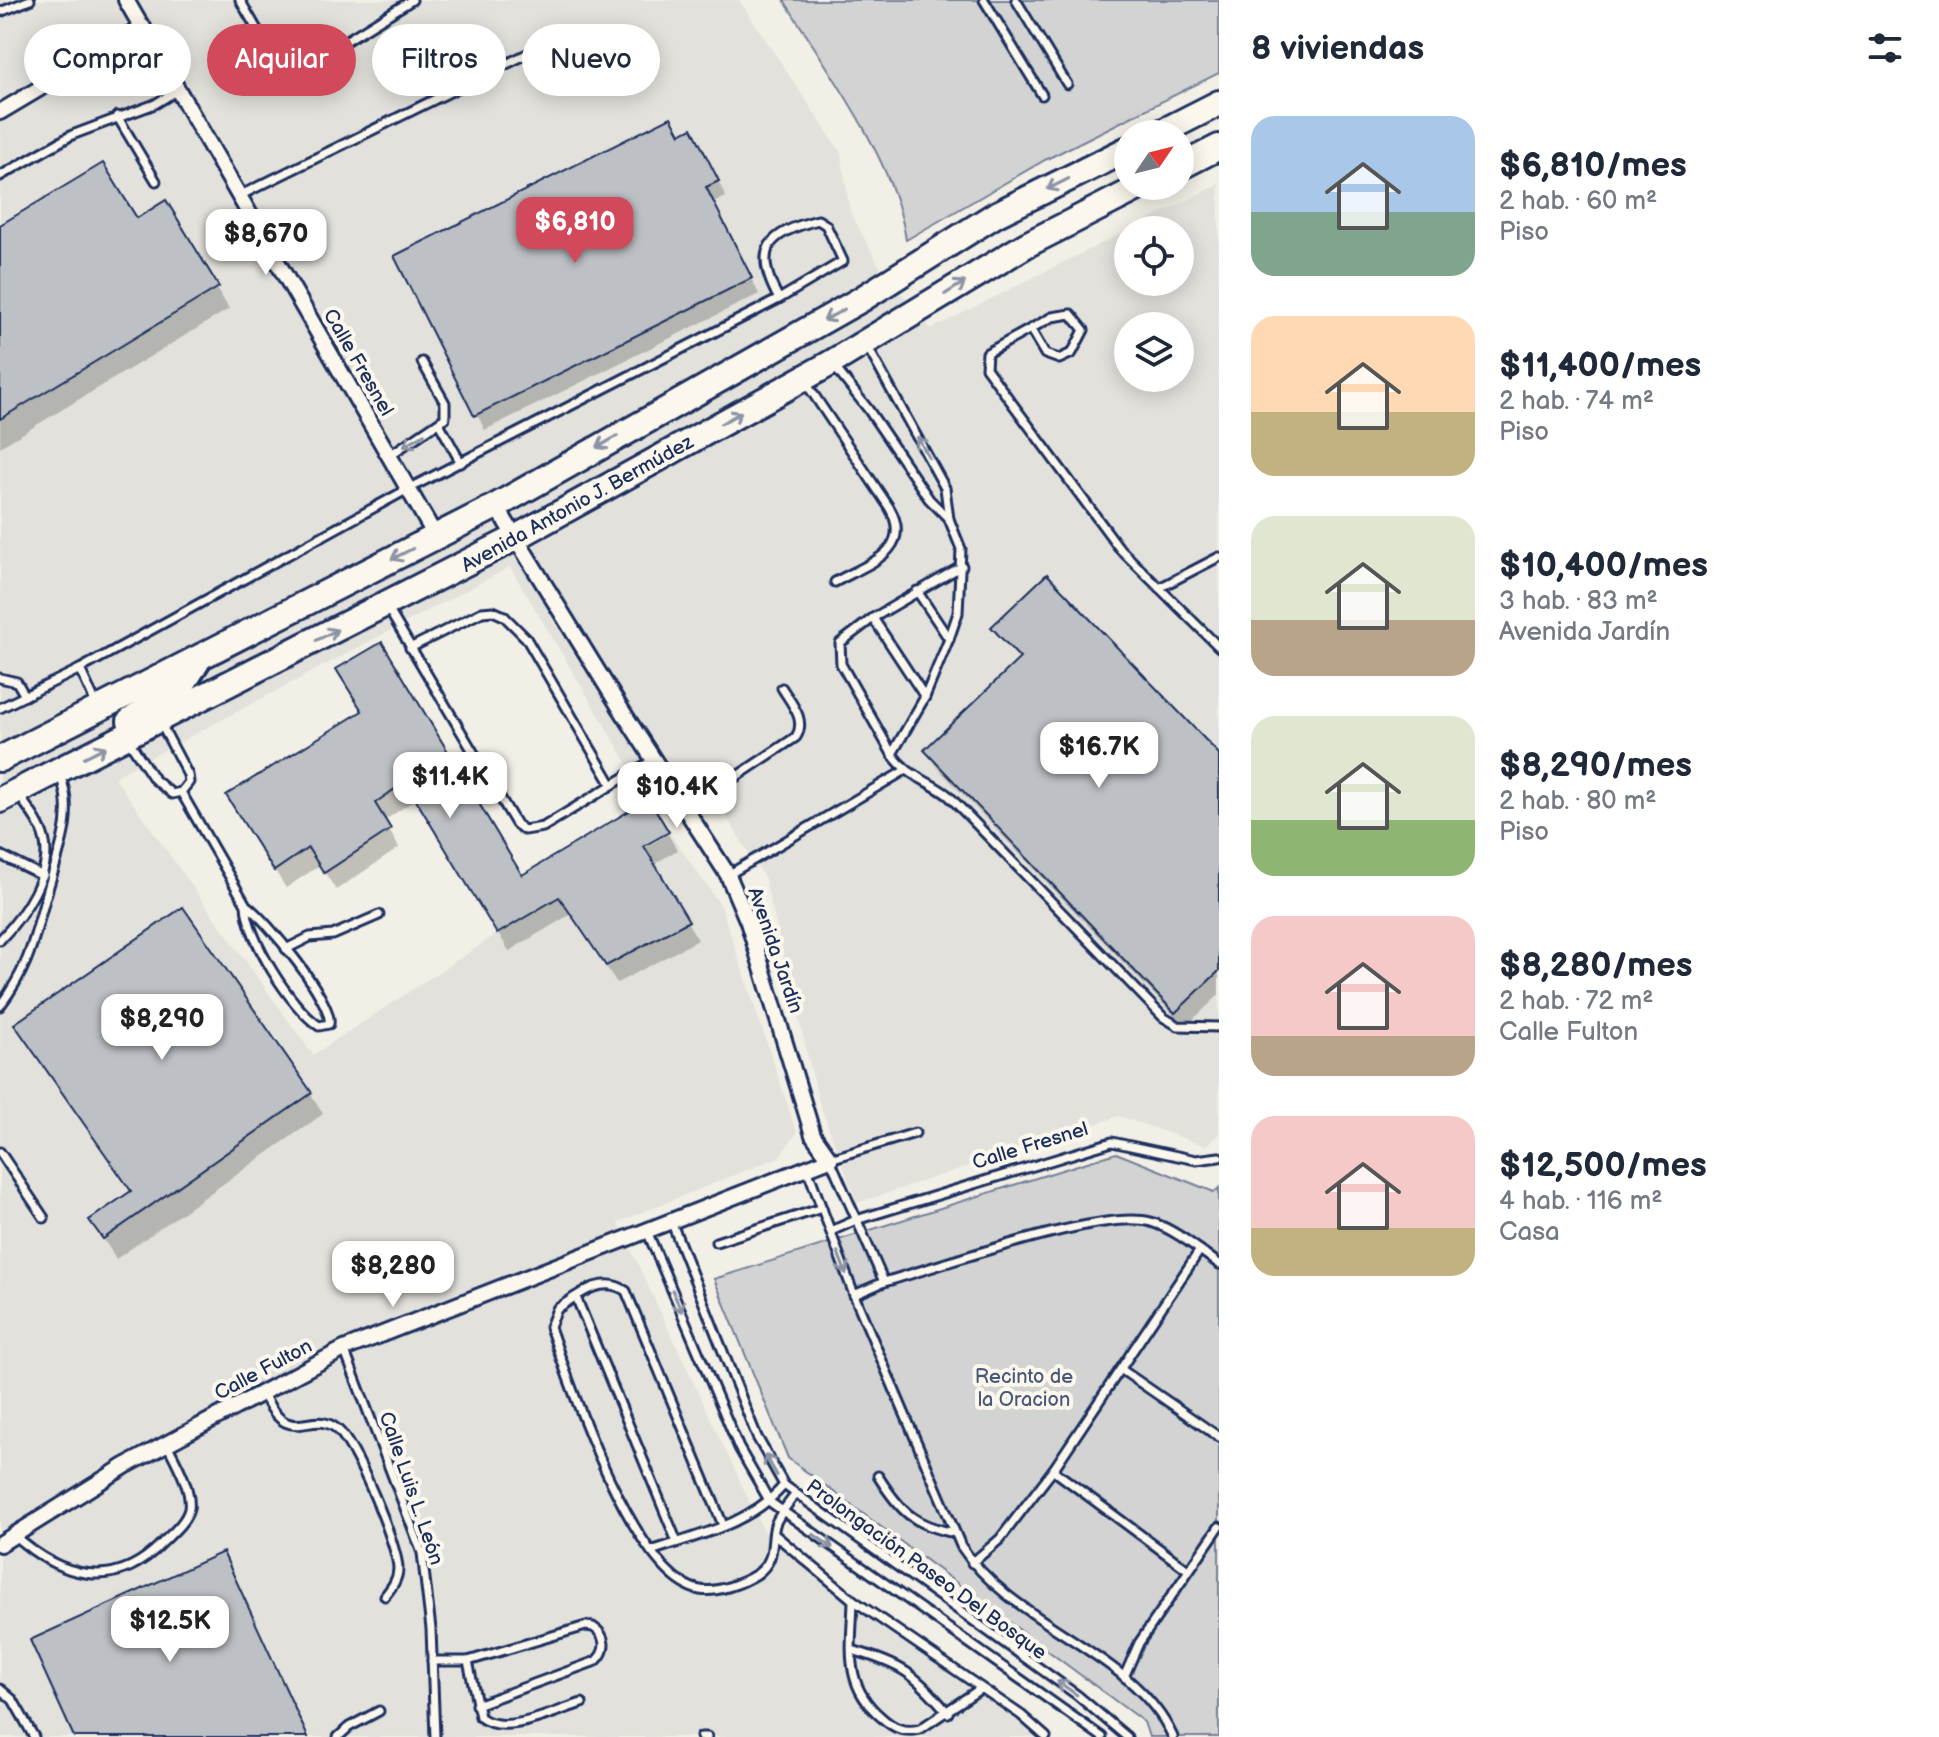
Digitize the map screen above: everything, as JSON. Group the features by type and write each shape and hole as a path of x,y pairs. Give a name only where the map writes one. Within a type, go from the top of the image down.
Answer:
{"main road":[{"path":"1186,120 1219,103"},
{"path":"1194,160 1219,147"},
{"name":"Avenida Antonio J. Bermúdez","path":"0,759 496,506 860,300 995,215 1114,156"},
{"name":"Avenida Antonio J. Bermúdez","path":"8,796 515,538 831,363 1026,245 1114,200"},
{"path":"208,696 223,675 280,644 285,634 284,616"},
{"path":"126,736 132,719 182,685 197,659"}],"street":[{"name":"Calle Fresnel","path":"126,0 141,24"},
{"path":"0,112 27,96"},
{"name":"Calle Fresnel","path":"184,96 436,537"},
{"name":"Avenida Jardín","path":"496,506 728,875 758,953 813,1135 830,1159"},
{"name":"Avenida Jardín","path":"807,1168 813,1135"},
{"name":"Calle Fulton","path":"0,1544 125,1466 344,1349 830,1159"}],"lane":[{"path":"0,12 30,0"},
{"path":"240,0 277,64 286,71 297,71 412,0"},
{"path":"984,0 1042,95"},
{"path":"1016,0 1067,84"},
{"path":"241,195 522,56"},
{"path":"0,176 72,135 155,104 168,96"},
{"path":"117,116 156,181"},
{"path":"0,708 80,669 408,489 779,299 843,261 826,225 818,220 775,239 766,249 765,263 779,299"},
{"path":"1031,330 1045,354 1059,359 1072,353 1084,330 1079,320 1063,313 987,353 986,368 1120,549 1219,647"},
{"path":"865,343 945,488 949,519 961,549 958,613 925,697 892,754"},
{"path":"389,456 440,425 445,418 445,403 422,362"},
{"path":"831,363 868,409 929,499 949,519"},
{"path":"803,378 889,507 899,529 898,537 888,550 835,582"},
{"path":"440,425 461,463"},
{"path":"1159,588 1219,557"},
{"path":"962,566 846,635 838,654 892,754 904,771 934,784 949,796 1163,1017 1178,1026 1219,1027"},
{"path":"917,591 949,639"},
{"path":"386,605 516,824 524,830 543,827 653,760"},
{"path":"410,648 482,612 493,611 504,616 526,638 612,785"},
{"path":"873,618 925,697"},
{"path":"80,669 98,710"},
{"path":"0,678 17,682 25,696"},
{"path":"686,810 796,737 800,731 799,717 782,688"},
{"path":"126,736 160,786 172,794 181,792 189,782 188,775 158,720"},
{"path":"0,1006 23,972 34,947 50,883 68,809 58,771"},
{"path":"728,875 904,771"},
{"path":"181,792 246,905 264,921 325,1005 331,1020 325,1026 319,1026 304,1012 262,951 250,930 246,905"},
{"path":"0,940 42,874 47,855 44,838 8,796"},
{"path":"0,855 42,874 50,883"},
{"path":"286,949 310,937 333,935 379,915"},
{"path":"884,1282 830,1159 915,1133"},
{"name":"Calle Fresnel","path":"831,1231 856,1220 1112,1142 1196,1160 1219,1157"},
{"path":"0,1152 44,1218"},
{"path":"807,1168 854,1295 955,1533 972,1563 1005,1597 1124,1677 1161,1716 1173,1737"},
{"path":"716,1242 822,1208"},
{"name":"Prolongación Paseo Del Bosque","path":"671,1221 757,1437 784,1485 1077,1695 1125,1736"},
{"path":"854,1295 884,1282 1106,1221 1151,1222 1170,1230 1219,1264"},
{"name":"Prolongación Paseo Del Bosque","path":"646,1229 739,1448 770,1502 1102,1737"},
{"path":"972,1563 1000,1539 1053,1470 1200,1250"},
{"path":"723,1525 626,1291 616,1284 605,1283 557,1309 550,1327 615,1493 651,1551 688,1586 716,1590 756,1574 773,1556 774,1534 782,1512 795,1495"},
{"path":"576,1297 677,1542"},
{"name":"Calle Luis L. León","path":"344,1349 422,1553 435,1737"},
{"path":"1122,1370 1219,1437"},
{"path":"263,1391 280,1420 295,1425 328,1424 336,1427 349,1445 396,1555 397,1577 385,1596"},
{"path":"13,1534 49,1559 85,1573 111,1575 134,1567 172,1533 189,1509 188,1495 167,1444"},
{"path":"1053,1470 1188,1570"},
{"path":"878,1476 895,1503 916,1522 955,1533"},
{"path":"651,1551 748,1516 770,1502 784,1485"},
{"path":"1124,1677 1139,1643 1219,1527"},
{"path":"774,1534 853,1600 1021,1715 1046,1737"},
{"path":"853,1600 852,1650 856,1689 863,1701 892,1727 910,1732 948,1713 980,1689"},
{"path":"432,1661 468,1661 586,1626 599,1630 605,1646 600,1657 587,1665 476,1705"},
{"path":"852,1650 893,1662 910,1672 948,1713"},
{"path":"468,1661 476,1705 486,1722 500,1727 582,1703"},
{"path":"0,1689 13,1700 34,1737"},
{"path":"338,1737 349,1727 379,1711"}],"shaded area":[{"path":"0,0 739,0 841,153 850,212 881,269 931,329 1114,237 1114,296 1194,296 1194,216 1156,216 1188,200 1194,200 1194,197 1219,184 1219,1135 1206,1146 1119,1116 857,1203 819,1102 765,879 695,766 649,799 510,567 114,777 313,1055 497,934 669,832 721,906 797,1133 779,1157 618,1222 763,1530 1054,1737 0,1737"}],"green space":[{"path":"784,0 1219,0 1219,73 1125,120 1114,120 1114,126 1045,160 906,240 888,178 838,85"},
{"name":"Recinto de la Oracion","path":"1116,1153 1214,1192 1219,1188 1219,1737 1149,1737 1144,1722 788,1458 714,1279"}],"building":[{"path":"671,117 680,134 692,128 719,181 706,187 752,278 474,416 394,256"},
{"path":"103,163 137,218 166,200 219,287 0,419 0,225"},
{"path":"1047,574 1219,754 1219,971 1175,1013 924,750 1020,658 991,627"},
{"path":"382,642 522,875 649,799 669,832 644,846 689,921 606,966 559,897 497,934 405,782 375,803 391,829 324,873 308,848 274,871 226,795 362,711 336,669"},
{"path":"183,907 312,1093 103,1239 89,1220 131,1191 14,1024"},
{"path":"223,1552 308,1737 74,1737 30,1640"}]}
